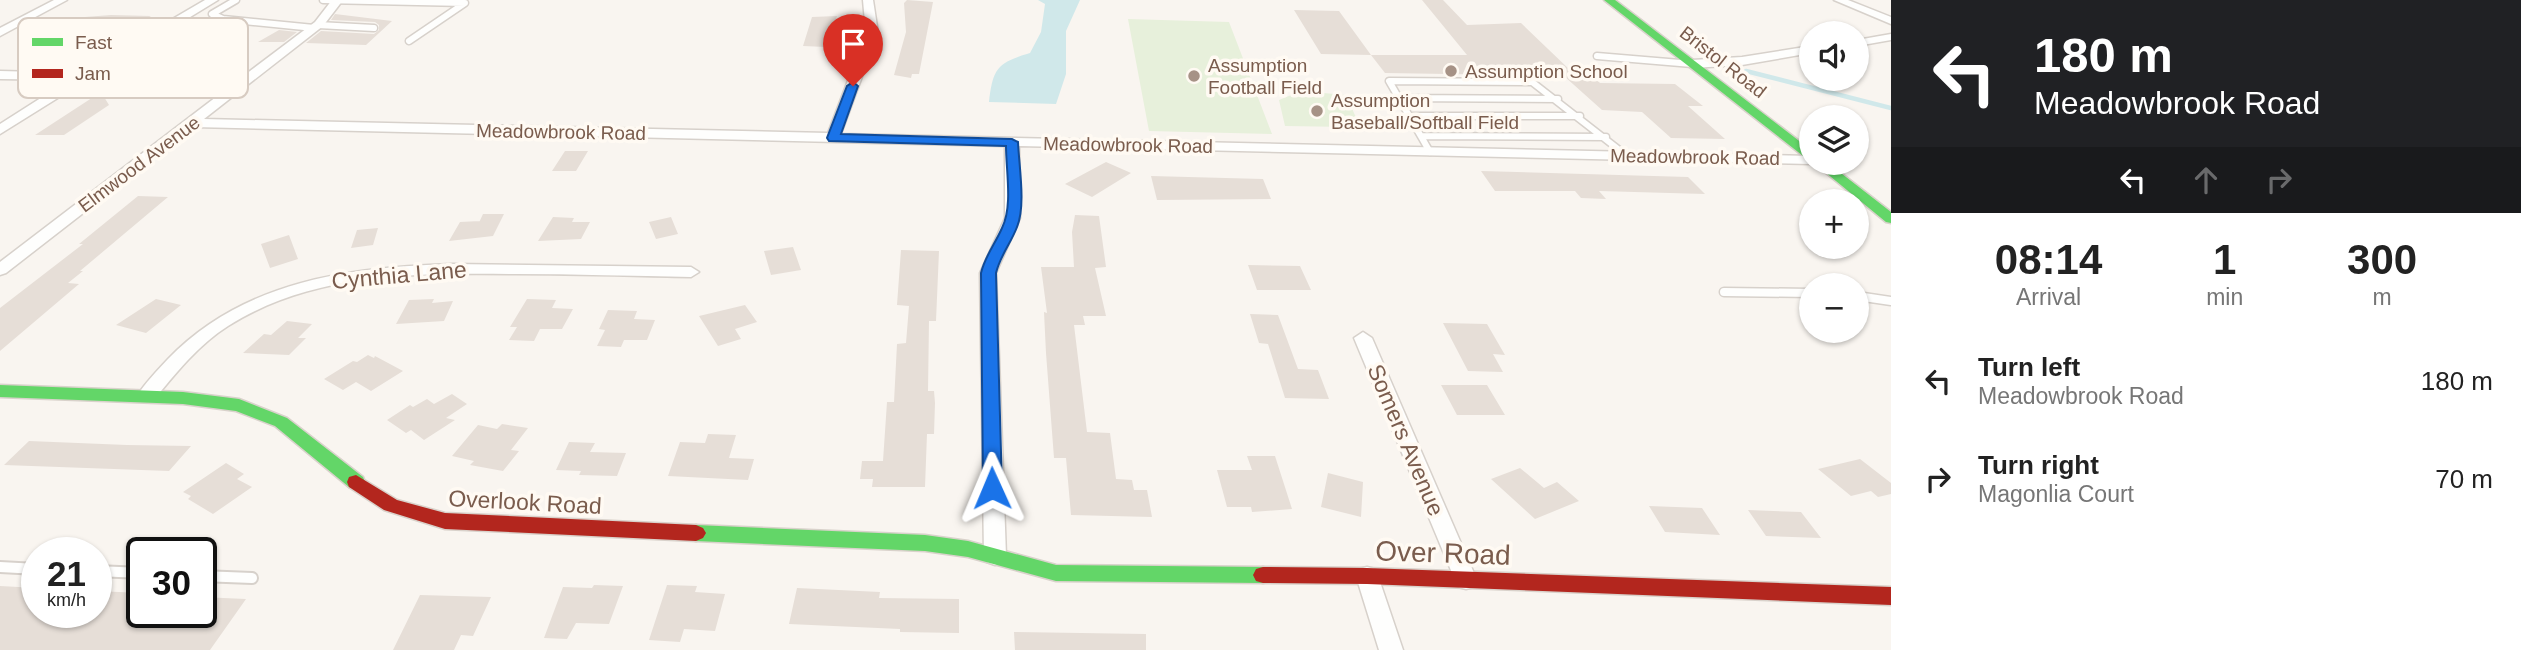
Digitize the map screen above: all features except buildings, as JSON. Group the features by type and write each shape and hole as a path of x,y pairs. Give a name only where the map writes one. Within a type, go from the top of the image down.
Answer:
{"street":[{"path":"28,18 62,0"},
{"path":"183,18 214,0"},
{"name":"Elmwood Avenue","path":"248,80 316,27 338,0"},
{"path":"833,138 872,33 868,0"},
{"name":"Bristol Road","path":"1609,0 1799,149"},
{"path":"1839,0 1891,21"},
{"path":"0,33 18,23"},
{"path":"1869,41 1891,37"},
{"path":"1692,64 1742,61 1799,52"},
{"path":"0,75 18,75"},
{"path":"0,131 50,98"},
{"name":"Elmwood Avenue","path":"0,270 225,98"},
{"name":"Meadowbrook Road","path":"193,123 1430,152 1799,158"},
{"path":"995,556 988,273 992,257 1010,227 1014,212 1012,142"},
{"path":"1835,175 1891,219"},
{"name":"Cynthia Lane","path":"146,396 187,350 208,332 251,306 310,284 339,278 437,270 691,272"},
{"name":"Somers Avenue","path":"1363,338 1466,580"},
{"name":"Overlook Road","path":"0,391 207,399 238,405 265,414 288,427 383,500 432,519 468,524 925,543 995,556"},
{"name":"Over Road","path":"995,556 1056,573 1367,576 1891,596"},
{"path":"1367,576 1391,650"}],"lane":[{"path":"221,18 212,13 236,0"},
{"path":"323,0 466,3 409,41"},
{"path":"248,21 316,27 374,28"},
{"path":"1597,56 1692,64"},
{"path":"1430,152 1389,81 1532,82 1580,116 1627,156"},
{"path":"1400,98 1558,99"},
{"path":"1410,116 1580,116"},
{"path":"1421,136 1606,137"},
{"path":"1724,292 1799,293"},
{"path":"1869,298 1891,301"},
{"path":"0,567 21,568"},
{"path":"217,577 252,578"}],"green space":[{"name":"Assumption Football Field","path":"1128,19 1229,22 1272,134 1149,131"},
{"name":"Assumption Baseball/Softball Field","path":"1301,91 1346,95 1358,122 1348,127 1285,126 1279,100"}],"water":[{"path":"1038,0 1080,0 1066,31 1066,74 1056,104 989,102 992,81 999,68 1010,60 1030,53 1041,32 1045,4"}],"waterway":[{"path":"1746,71 1891,108"}],"traffic: fast":[{"path":"1609,0 1799,147"},
{"path":"1835,175 1891,219"},
{"path":"0,391 183,398 239,405 281,422 356,482"},
{"path":"696,533 925,543 968,549 1056,573 1263,575"}],"traffic: jam":[{"path":"356,482 391,505 445,521 696,533"},
{"path":"1263,575 1367,576 1891,596"}],"place":[{"name":"Assumption School","path":"1451,71"},
{"name":"Assumption Football Field","path":"1194,76"},
{"name":"Assumption Baseball/Softball Field","path":"1317,111"}],"route":[{"path":"853,86 833,138 1012,142 1014,212 1010,227 992,257 988,273 992,488"}]}
